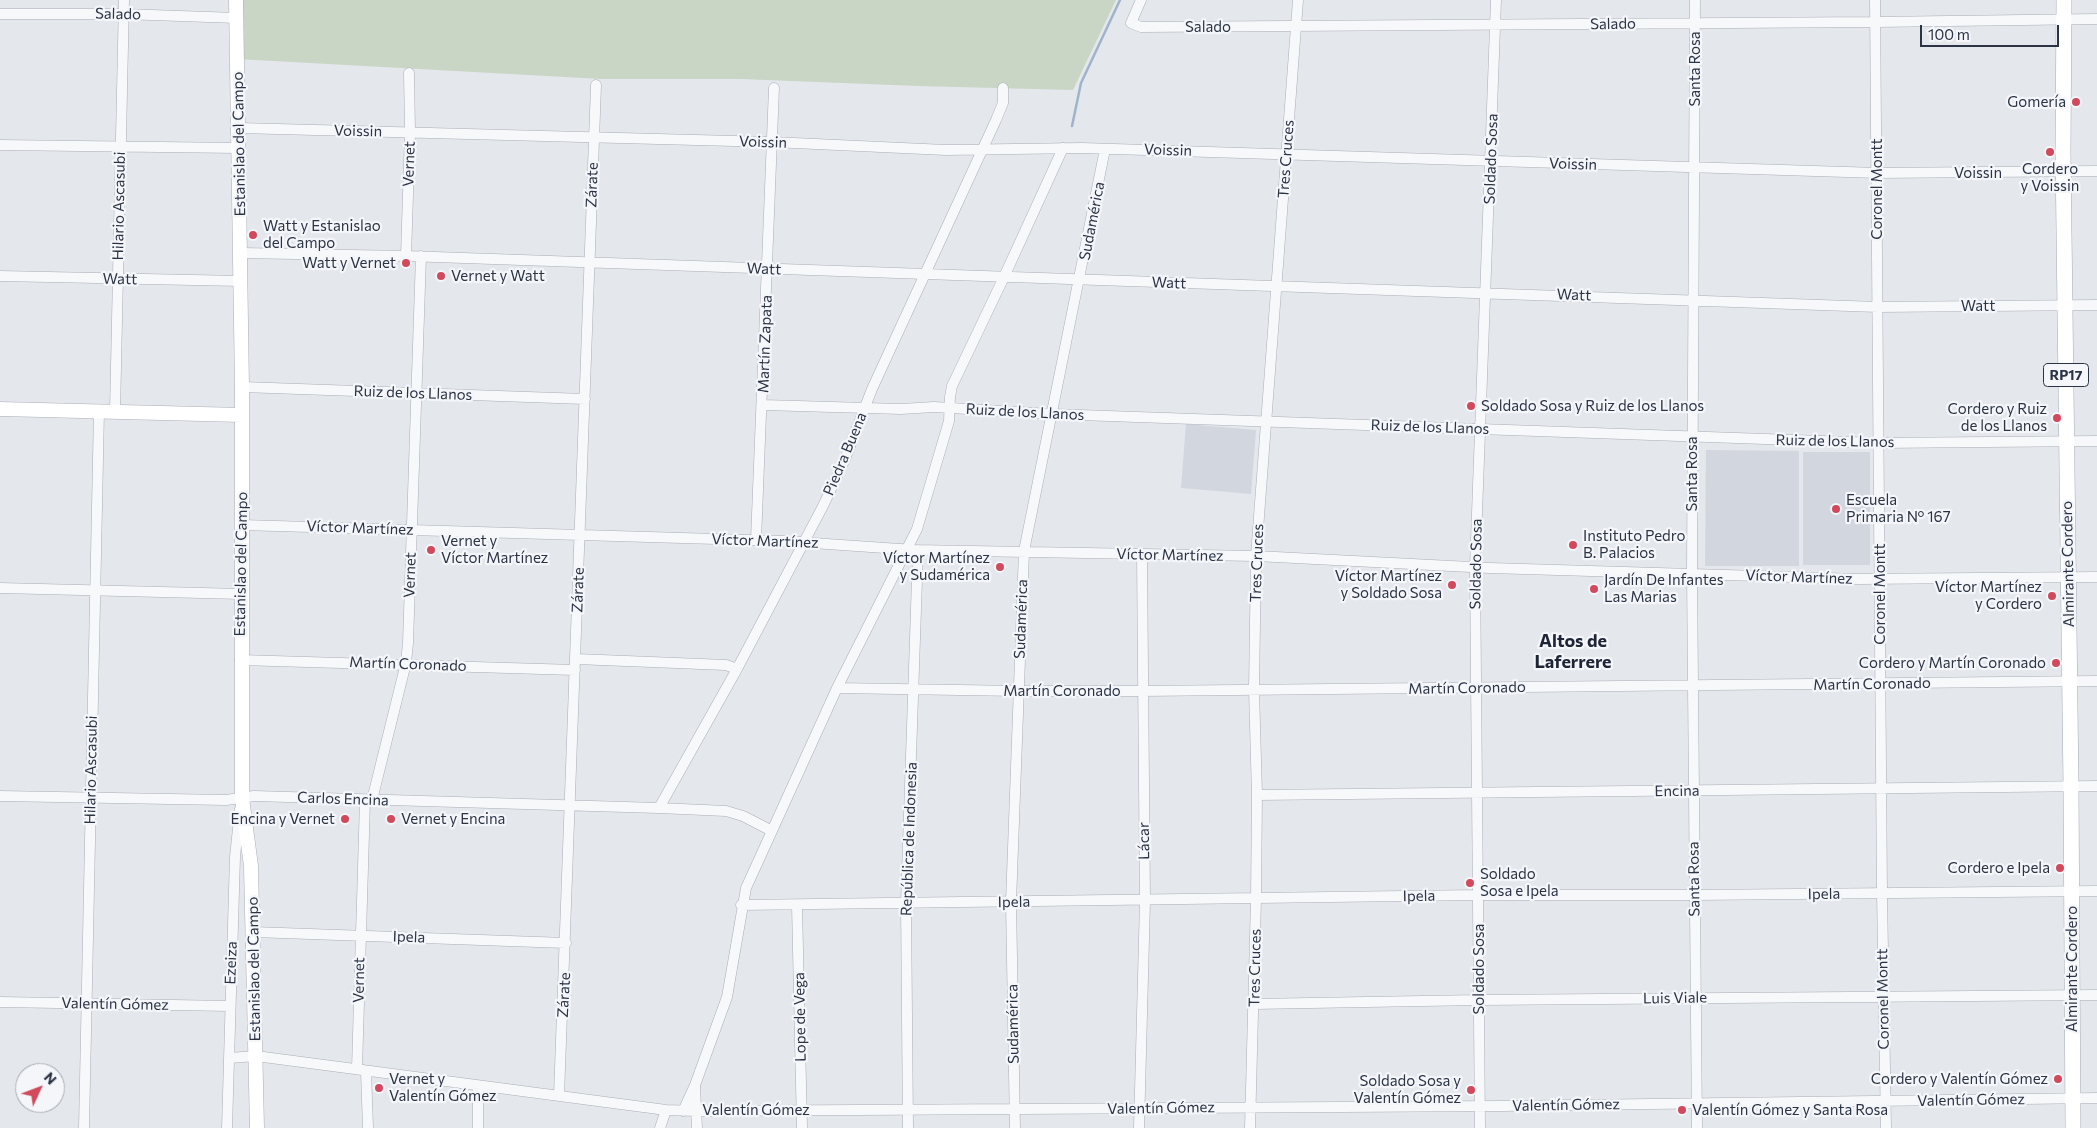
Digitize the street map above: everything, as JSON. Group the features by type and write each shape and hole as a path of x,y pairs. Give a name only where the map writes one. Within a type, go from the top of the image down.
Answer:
{"main road":[{"name":"Almirante Cordero","path":"2064,0 2073,1128"}],"street":[{"name":"Hilario Ascasubi","path":"115,412 124,0"},
{"name":"Estanislao del Campo","path":"236,0 241,253 242,594 240,660 242,798 251,866 257,1128"},
{"name":"Salado","path":"1142,0 1132,22 1135,26 1141,28 2097,19"},
{"name":"Tres Cruces","path":"1250,1128 1256,899 1257,795 1254,690 1256,556 1298,0"},
{"name":"Soldado Sosa","path":"1480,1128 1475,567 1496,0"},
{"name":"Santa Rosa","path":"1695,0 1692,300 1692,791 1698,1103 1696,1128"},
{"name":"Coronel Montt","path":"1875,0 1878,173 1883,996 1886,1128"},
{"name":"Salado","path":"0,14 123,14 237,18"},
{"name":"Vernet","path":"406,256 410,132 409,73"},
{"name":"Zárate","path":"559,1095 596,85"},
{"name":"Martín Zapata","path":"756,540 763,405 774,88"},
{"name":"Piedra Buena","path":"659,808 805,542 845,459 865,408 1000,110 1003,88"},
{"name":"Voissin","path":"239,128 772,142 946,150 1105,149 1878,173 2097,171"},
{"path":"0,145 239,148"},
{"path":"683,1110 695,1084 727,998 741,905 746,888 837,688 917,529 948,428 952,386 1062,148"},
{"name":"Sudamérica","path":"1015,1128 1011,902 1024,552 1105,149"},
{"name":"Watt","path":"241,253 421,256 589,264 1878,307 2097,306"},
{"name":"Vernet","path":"368,1128 361,1070 360,936 369,800 406,664 421,256"},
{"name":"Watt","path":"0,276 241,281"},
{"name":"Ruiz de los Llanos","path":"242,387 585,399"},
{"name":"Ruiz de los Llanos","path":"763,405 951,408 1051,414 1879,443 2097,441"},
{"path":"0,409 242,415"},
{"name":"Hilario Ascasubi","path":"84,1128 98,411"},
{"name":"Víctor Martínez","path":"242,525 756,540 906,550 1256,556 1475,567 1879,579 2097,577"},
{"name":"República de Indonesia","path":"908,1128 906,904 918,550"},
{"name":"Lácar","path":"1138,1128 1145,901 1142,554"},
{"path":"0,588 242,594"},
{"name":"Martín Coronado","path":"240,660 406,664 726,665 736,669"},
{"name":"Martín Coronado","path":"837,688 1142,691 1475,689 1692,685 1880,685 2097,681"},
{"name":"Encina","path":"1257,795 2097,786"},
{"name":"Carlos Encina","path":"0,796 90,798 242,798 254,796 726,811 743,816 772,831"},
{"name":"Ezeiza","path":"227,1128 235,857 242,798"},
{"name":"Ipela","path":"741,905 1478,895 2097,891"},
{"name":"Lope de Vega","path":"797,905 802,1128"},
{"name":"Ipela","path":"253,932 566,943"},
{"name":"Luis Viale","path":"1254,1004 1883,996 2097,996"},
{"name":"Valentín Gómez","path":"0,1002 230,1006"},
{"name":"Valentín Gómez","path":"229,1058 256,1056 666,1110 696,1111 908,1111 1251,1106 1886,1102 2097,1098"},
{"path":"695,1084 697,1128"},
{"path":"478,1086 478,1128"},
{"path":"660,1128 666,1110"}],"shaded area":[{"path":"1186,424 1256,430 1251,494 1181,488"},
{"path":"1706,450 1799,451 1799,566 1705,566"},
{"name":"Escuela Primaria Nº 167","path":"1803,452 1870,452 1870,565 1803,565"}],"green space":[{"path":"236,0 1116,0 1073,90 741,79 601,79 237,59"}],"waterway":[{"path":"1072,126 1081,83 1120,0"}],"place":[{"name":"Gomería","path":"2076,102"},
{"name":"Cordero y Voissin","path":"2050,152"},
{"name":"Watt y Estanislao del Campo","path":"253,235"},
{"name":"Watt y Vernet","path":"406,263"},
{"name":"Vernet y Watt","path":"441,276"},
{"name":"Soldado Sosa y Ruiz de los Llanos","path":"1471,406"},
{"name":"Cordero y Ruiz de los Llanos","path":"2057,418"},
{"name":"Escuela Primaria Nº 167","path":"1836,509"},
{"name":"Instituto Pedro B. Palacios","path":"1573,545"},
{"name":"Vernet y Víctor Martínez","path":"431,550"},
{"name":"Víctor Martínez y Sudamérica","path":"1000,567"},
{"name":"Víctor Martínez y Soldado Sosa","path":"1452,585"},
{"name":"Jardín De Infantes Las Marias","path":"1594,589"},
{"name":"Víctor Martínez y Cordero","path":"2052,596"},
{"name":"Cordero y Martín Coronado","path":"2056,663"},
{"name":"Encina y Vernet","path":"345,819"},
{"name":"Vernet y Encina","path":"391,819"},
{"name":"Cordero e Ipela","path":"2060,868"},
{"name":"Soldado Sosa e Ipela","path":"1470,883"},
{"name":"Cordero y Valentín Gómez","path":"2058,1079"},
{"name":"Vernet y Valentín Gómez","path":"379,1088"},
{"name":"Soldado Sosa y Valentín Gómez","path":"1471,1090"},
{"name":"Valentín Gómez y Santa Rosa","path":"1682,1110"}],"district":[{"name":"Altos de Laferrere","path":"1573,651"}]}
